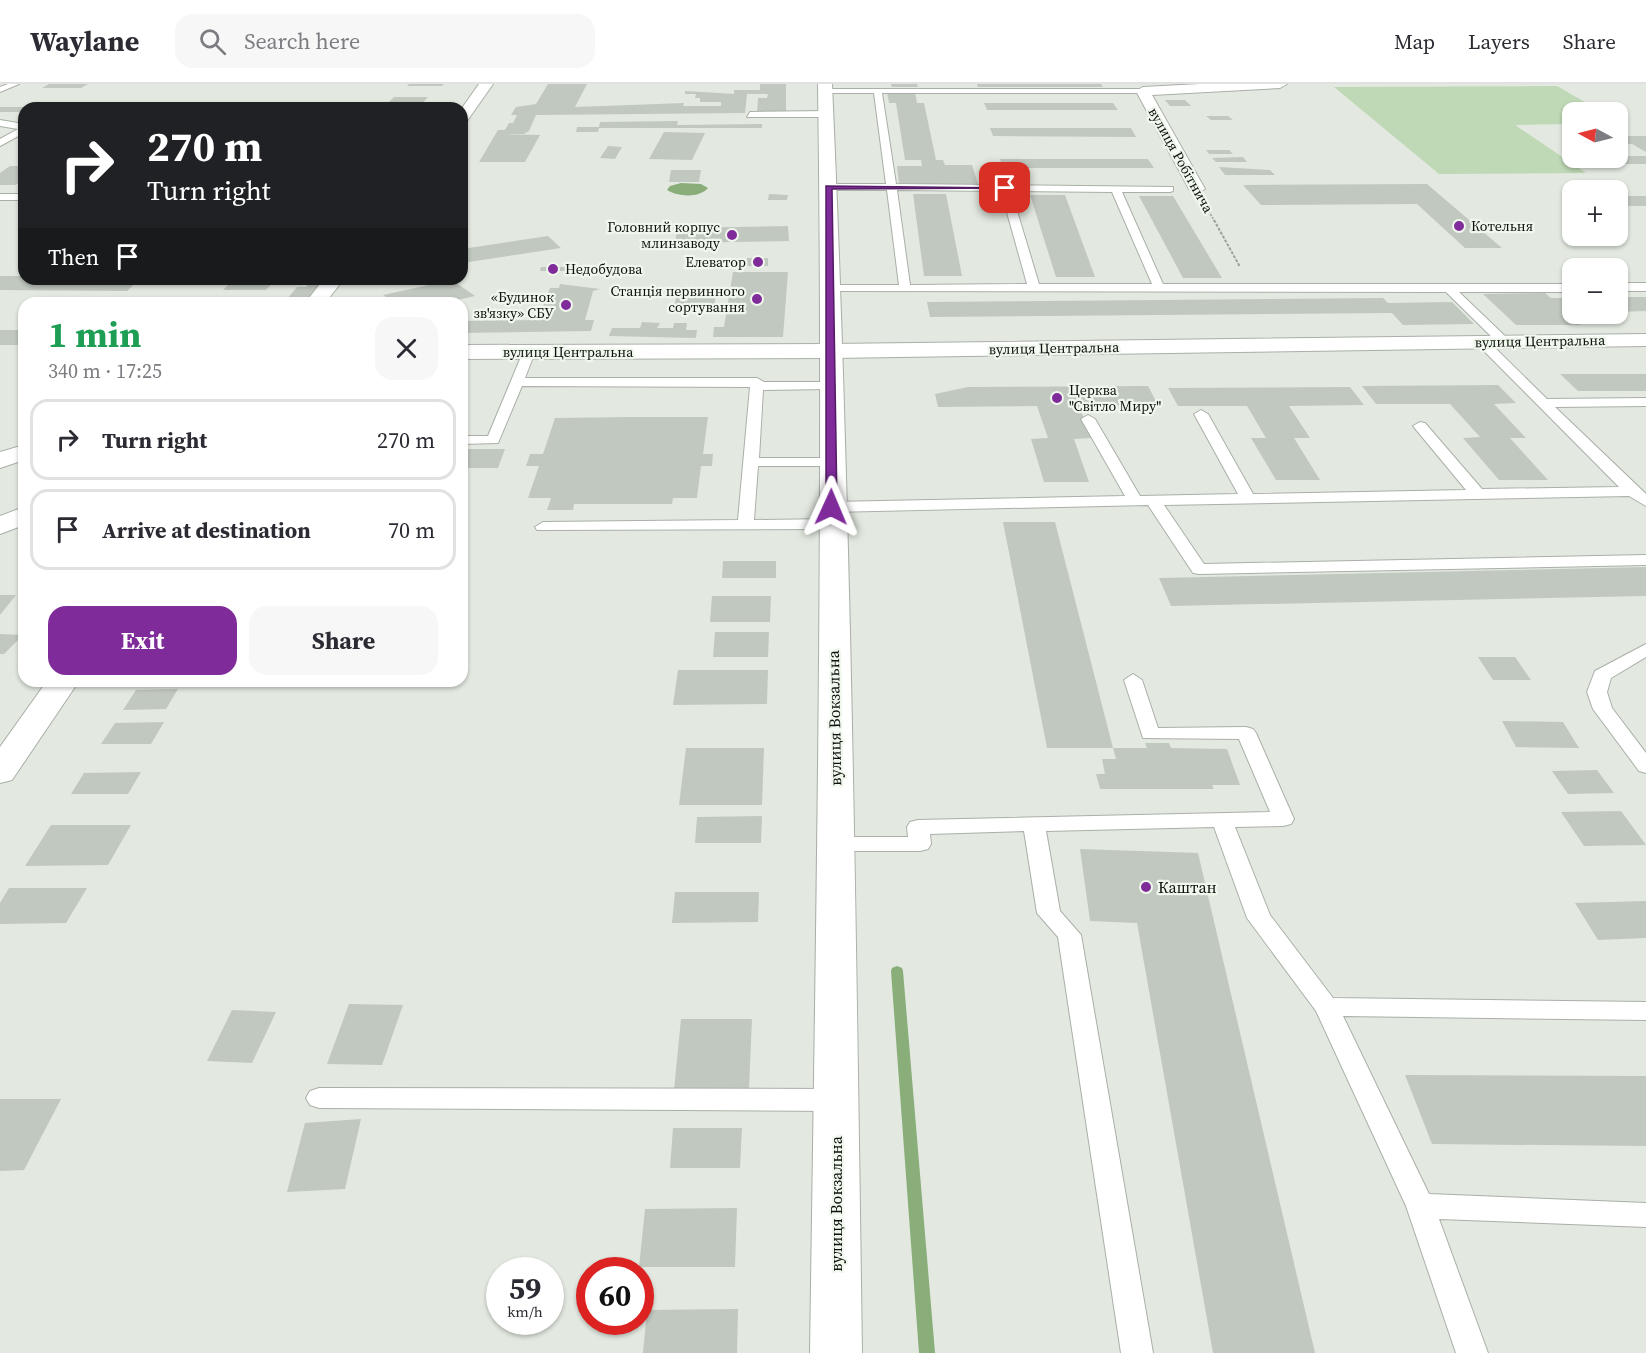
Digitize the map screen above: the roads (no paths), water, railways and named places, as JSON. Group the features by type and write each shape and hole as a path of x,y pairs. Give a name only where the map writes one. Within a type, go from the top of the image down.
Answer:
{"street":[{"path":"468,110 486,84"},
{"name":"вулиця Робітнича","path":"1197,189 1143,91 1280,84"},
{"name":"вулиця Вокзальна","path":"825,88 831,289 836,844 836,1353"},
{"path":"320,297 329,285"},
{"name":"вулиця Центральна","path":"468,352 528,352 831,368 1482,342 1646,340"},
{"path":"0,460 18,454"},
{"path":"0,526 18,518"},
{"path":"0,772 59,687"}],"lane":[{"path":"0,90 15,84"},
{"path":"825,88 878,91 1143,91"},
{"path":"878,91 905,288"},
{"path":"750,115 826,114"},
{"path":"0,123 18,127"},
{"path":"0,143 18,132"},
{"path":"828,187 1170,189"},
{"path":"1005,188 1034,287"},
{"path":"1115,188 1160,287"},
{"path":"0,197 18,197"},
{"path":"831,289 1250,286 1562,288"},
{"path":"1628,287 1646,287"},
{"path":"1449,289 1504,342"},
{"path":"1482,342 1541,403 1632,491 1646,501"},
{"path":"468,440 493,440 528,352"},
{"path":"756,386 831,368"},
{"path":"516,382 757,382 746,525"},
{"path":"1541,403 1646,402"},
{"path":"1201,414 1248,499"},
{"path":"1088,419 1136,502"},
{"path":"1420,426 1479,496"},
{"path":"751,462 832,462"},
{"path":"543,527 746,525 832,516 1136,502 1632,491"},
{"path":"1154,502 1199,569 1646,560"},
{"path":"1646,649 1619,662 1602,675 1597,692 1603,709 1646,766"},
{"path":"836,844 920,844 918,827 1283,819 1246,733 1150,734 1133,680"},
{"path":"1222,820 1259,918 1326,1007 1345,1042 1420,1206 1472,1353"},
{"path":"1034,824 1048,913 1069,935 1137,1353"},
{"path":"1326,1007 1646,1011"},
{"path":"319,1098 836,1100"},
{"path":"1420,1206 1646,1215"}],"waterway":[{"path":"897,971 927,1353"}],"place":[{"name":"Котельня","path":"1459,226"},
{"name":"Головний корпус млинзаводу","path":"732,235"},
{"name":"Елеватор","path":"758,262"},
{"name":"Недобудова","path":"553,269"},
{"name":"Станція первинного сортування","path":"757,299"},
{"name":"«Будинок зв'язку» СБУ","path":"566,305"},
{"name":"Церква \"Світло Миру\"","path":"1057,398"},
{"name":"Каштан","path":"1146,887"}]}
